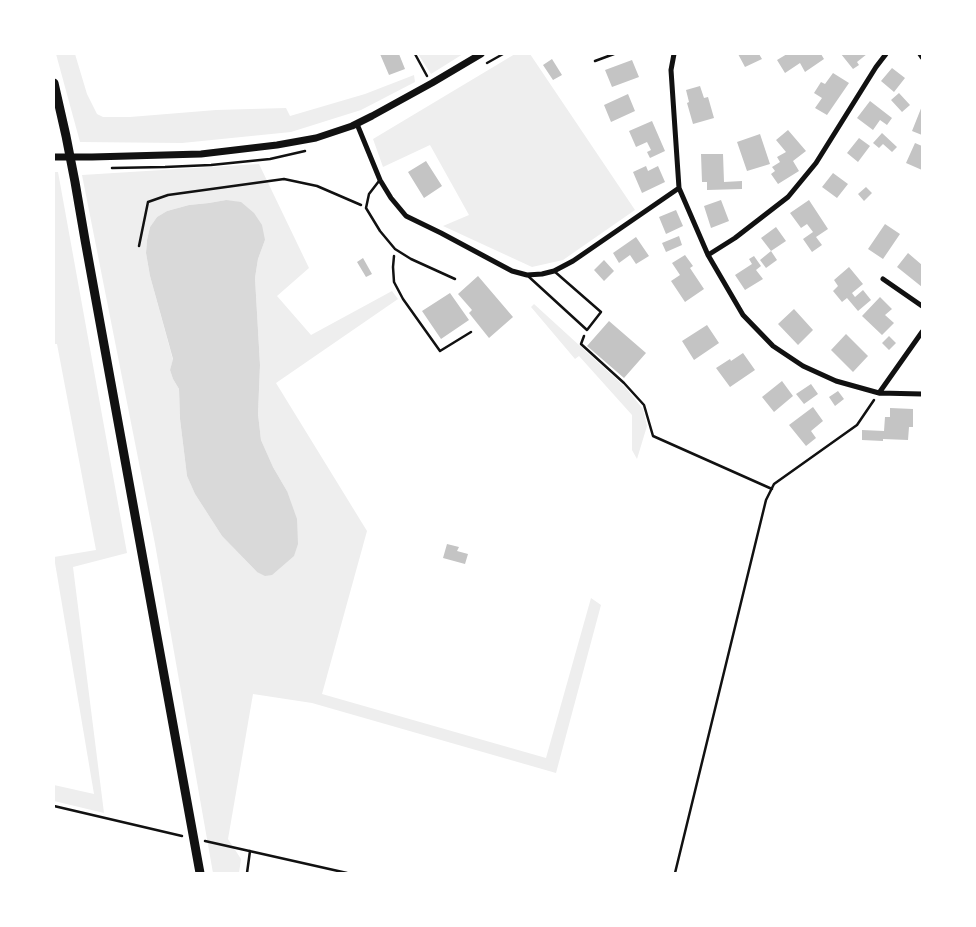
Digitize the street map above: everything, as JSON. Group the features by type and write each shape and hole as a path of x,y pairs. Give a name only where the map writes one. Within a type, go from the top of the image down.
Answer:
{"main road":[{"path":"54,83 75,182 200,873"}],"street":[{"path":"54,157 201,154 277,146 316,138 357,124 481,54"},
{"path":"674,54 671,70 678,188 708,255 743,316 773,346 803,366 836,381 879,393 922,394"},
{"path":"708,255 735,238 788,197 816,163 886,54"},
{"path":"357,124 380,180 391,198 406,216 512,271 527,275 554,271 600,243 678,188"},
{"path":"883,279 922,306"},
{"path":"879,393 922,332"}],"lane":[{"path":"595,61 614,54"},
{"path":"380,180 368,194 366,208 380,231 395,250 455,279"},
{"path":"527,275 586,330 601,312 554,271"}],"path":[{"path":"415,54 432,83"},
{"path":"139,246 148,202 168,194 284,179 316,186 366,208"},
{"path":"395,250 394,282 403,299 440,351 471,332"},
{"path":"586,330 581,344 624,383 644,405 653,436 772,489"},
{"path":"675,873 766,500 774,484 857,425 879,393"},
{"path":"247,873 250,851"}],"shaded area":[{"path":"56,54 75,54 87,94 97,114 103,117 286,108 290,116 365,94 414,75 415,82 361,110 291,132 182,143 80,142"},
{"path":"418,54 463,54 431,74"},
{"path":"515,54 530,54 635,210 563,260 532,267 443,226 469,215 430,145 383,167 373,139"},
{"path":"259,164 309,268 277,296 311,335 392,291 398,299 276,383 367,531 322,694 546,758 591,598 601,605 556,773 312,703 253,694 228,839 241,859 239,873 213,873 155,544 82,175","holes":["226,200 265,240 258,259 255,278 260,365 258,414 261,440 273,467 287,491 257,572 222,536 195,494 187,476 180,419 179,389 170,370 173,360 150,276 146,253 150,227 157,217 167,211 189,205"]},
{"path":"54,172 58,172 127,553 73,567 104,813 54,801 54,785 94,794 54,557 96,550 57,344 54,344"},
{"path":"226,200 241,202 254,213 262,225 265,240 258,259 255,278 260,365 258,414 261,440 273,467 287,491 297,519 298,544 294,556 272,575 265,576 257,572 222,536 195,494 187,476 180,419 179,389 170,370 173,359 150,276 146,253 150,227 157,217 167,211 189,205"},
{"path":"534,304 625,387 643,409 647,426 637,459 632,450 632,415 579,356 575,359 531,307"}],"building":[{"path":"380,54 399,54 405,69 389,75"},
{"path":"738,54 759,54 762,59 745,67"},
{"path":"787,54 821,54 824,59 805,72 800,63 785,73 777,60"},
{"path":"841,54 867,54 857,62 859,65 853,69"},
{"path":"552,59 562,75 553,80 543,65"},
{"path":"632,60 639,77 612,87 605,70"},
{"path":"892,68 905,78 894,92 881,81"},
{"path":"833,73 849,83 827,115 815,108 822,98 814,93 821,82 825,84"},
{"path":"700,86 704,98 708,97 714,118 693,124 687,103 689,102 686,90"},
{"path":"899,93 910,105 902,112 891,100"},
{"path":"628,94 635,111 611,122 604,105"},
{"path":"870,101 892,118 887,125 880,120 873,130 857,118"},
{"path":"922,106 922,135 912,131"},
{"path":"652,121 665,151 650,158 647,152 651,150 647,142 636,147 629,131"},
{"path":"788,130 806,151 793,161 799,171 778,184 771,174 775,171 772,167 780,162 777,157 786,152 776,140"},
{"path":"882,133 897,147 892,152 883,144 879,148 873,143"},
{"path":"760,134 770,164 747,171 737,142"},
{"path":"859,138 870,146 858,162 847,153"},
{"path":"915,143 922,146 922,170 906,163"},
{"path":"701,154 723,154 724,182 742,181 742,189 707,190 707,182 702,182"},
{"path":"426,161 442,186 424,198 408,172"},
{"path":"646,166 648,171 658,166 665,182 642,193 633,172"},
{"path":"833,173 848,184 837,198 822,187"},
{"path":"866,187 872,193 864,201 858,194"},
{"path":"721,200 729,221 711,228 704,206"},
{"path":"809,200 828,229 816,237 822,245 812,252 803,239 813,232 807,224 801,228 790,213"},
{"path":"676,210 683,226 666,234 659,217"},
{"path":"885,224 900,234 883,259 868,249"},
{"path":"776,227 786,241 771,251 761,238"},
{"path":"679,236 682,245 666,252 662,243"},
{"path":"636,237 649,256 636,264 630,255 619,263 613,253"},
{"path":"771,251 777,260 766,268 760,260"},
{"path":"908,253 922,265 922,287 897,267"},
{"path":"685,255 693,266 690,268 704,289 685,302 671,281 680,275 672,263"},
{"path":"754,256 761,266 756,270 763,279 745,290 735,275 752,264 749,259"},
{"path":"363,258 372,274 366,277 357,262"},
{"path":"604,260 614,271 604,281 594,270"},
{"path":"849,267 863,284 852,293 855,297 863,290 871,300 858,311 847,298 842,302 833,291 838,286 834,280"},
{"path":"478,276 513,317 489,338 469,313 472,310 458,294"},
{"path":"450,293 469,320 441,339 422,311"},
{"path":"880,297 892,309 885,315 894,323 882,335 862,316"},
{"path":"794,309 813,330 798,345 778,324"},
{"path":"609,321 646,353 624,378 587,346"},
{"path":"707,325 719,343 694,360 682,341"},
{"path":"846,334 868,356 853,372 831,350"},
{"path":"889,336 896,343 889,350 882,343"},
{"path":"743,353 755,370 730,387 716,368"},
{"path":"782,381 793,396 774,412 762,397"},
{"path":"811,384 818,394 804,404 796,394"},
{"path":"838,391 844,399 835,406 829,397"},
{"path":"813,407 823,421 811,431 816,438 806,446 789,425"},
{"path":"890,408 913,409 913,427 909,427 908,440 862,440 862,430 884,431 885,417 890,417"},
{"path":"447,544 459,547 457,551 468,554 465,564 443,558"}]}
